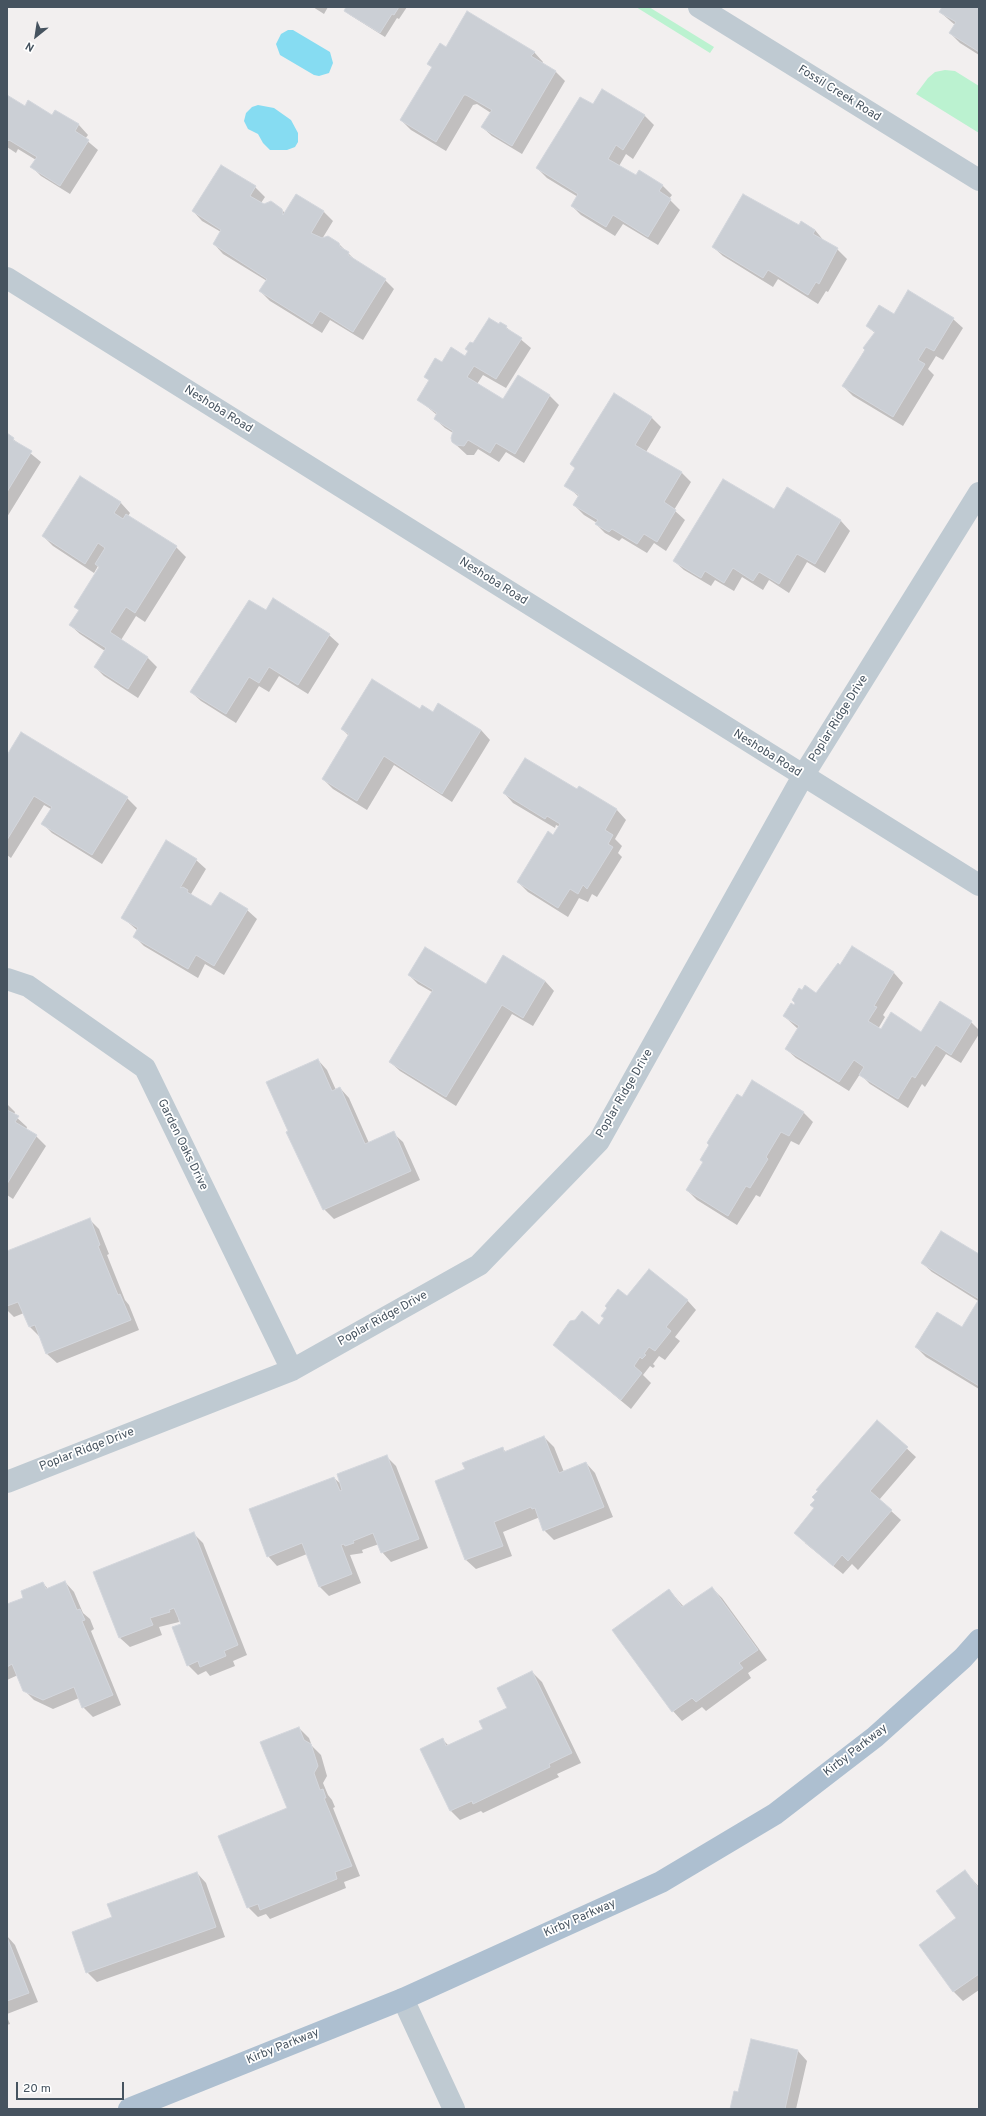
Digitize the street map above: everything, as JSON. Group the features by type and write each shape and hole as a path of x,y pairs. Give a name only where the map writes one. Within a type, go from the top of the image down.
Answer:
{"main road":[{"name":"Kirby Parkway","path":"129,2109 403,1999 661,1882 775,1814 875,1737 964,1658 979,1640"}],"street":[{"name":"Fossil Creek Road","path":"699,7 979,180"},
{"name":"Neshoba Road","path":"7,278 979,885"},
{"name":"Poplar Ridge Drive","path":"7,1482 292,1370 479,1265 599,1141 803,776 979,493"},
{"name":"Garden Oaks Drive","path":"7,979 28,986 145,1068 292,1370"},
{"path":"403,1999 454,2109"}],"green space":[{"path":"636,7 649,7 714,47 710,53"},
{"path":"945,70 955,71 979,86 979,133 916,94 928,78 935,72"}],"water":[{"path":"288,30 293,30 330,52 333,63 329,73 319,76 314,75 280,55 276,44 281,34"},
{"path":"258,105 274,108 291,120 298,133 298,142 295,147 287,150 270,150 263,143 258,134 248,129 244,121 246,113 252,107"}],"building":[{"path":"346,7 399,7 394,15 392,14 380,33 344,11"},
{"path":"942,7 979,7 979,52 949,33 956,22 939,12"},
{"path":"467,11 535,52 531,56 556,71 512,146 481,127 492,110 466,95 464,95 436,142 400,120 432,67 427,64 440,43 446,47"},
{"path":"602,89 645,115 623,150 616,145 608,159 636,175 639,170 663,185 659,191 671,199 648,237 613,215 606,227 571,206 578,194 536,168 580,97 593,104"},
{"path":"7,95 25,106 28,100 52,115 55,110 79,124 75,131 89,140 60,186 30,167 37,157 9,140 7,142"},
{"path":"221,165 256,186 250,196 264,204 271,201 282,209 283,215 296,194 324,211 311,233 322,238 328,236 339,243 340,247 349,252 348,255 386,279 353,332 320,311 312,324 259,291 267,279 213,244 221,230 192,211"},
{"path":"743,194 799,225 801,221 815,230 813,234 838,248 819,284 816,282 808,295 768,270 763,278 712,247"},
{"path":"908,290 954,318 934,351 926,347 918,360 925,364 893,417 842,386 865,350 863,348 875,332 866,326 879,305 894,314"},
{"path":"489,318 499,324 500,322 507,326 506,328 522,338 496,379 474,366 467,377 503,399 518,375 550,395 515,454 496,443 490,453 468,440 464,446 456,445 452,442 451,438 453,431 434,419 437,413 417,400 429,380 424,377 435,358 442,362 451,347 465,356 468,351 465,349 470,342 473,343"},
{"path":"614,393 652,417 635,445 682,472 664,502 676,510 657,542 644,534 637,544 612,529 609,532 595,524 598,520 573,505 579,495 564,486 575,468 570,464"},
{"path":"7,433 14,438 13,440 32,451 7,492"},
{"path":"80,476 121,502 114,513 123,519 126,514 177,546 135,613 126,607 110,632 148,657 128,689 94,667 106,648 69,625 79,610 74,607 99,567 95,564 105,548 98,543 85,564 42,536"},
{"path":"723,479 774,509 787,487 841,520 815,564 797,554 779,584 759,572 753,581 733,568 724,583 705,571 701,578 673,561"},
{"path":"273,598 330,634 298,685 269,667 259,683 249,677 226,714 190,692 249,600 266,610"},
{"path":"372,679 420,709 422,705 433,712 438,703 481,730 442,794 384,756 357,801 322,779 349,734 341,729"},
{"path":"21,732 128,797 92,855 41,824 52,807 34,796 7,840 7,755"},
{"path":"525,758 577,789 579,786 617,809 605,830 613,835 608,844 613,847 587,889 583,885 578,894 570,889 558,908 517,882 548,831 553,835 560,824 547,816 545,819 503,793"},
{"path":"166,840 197,859 180,888 183,887 188,890 187,892 211,906 220,892 248,909 214,966 196,955 188,969 133,937 138,928 121,918"},
{"path":"852,946 894,972 874,1006 877,1007 868,1021 881,1029 891,1012 921,1032 940,1001 972,1021 951,1055 936,1045 915,1078 912,1076 898,1099 859,1075 864,1067 854,1060 839,1082 785,1049 799,1026 783,1016 791,1003 794,1005 795,1003 792,1000 799,988 802,990 805,985 816,993 838,963 840,965"},
{"path":"425,947 486,984 503,955 545,981 523,1018 502,1005 446,1097 389,1062 433,990 408,975"},
{"path":"318,1059 332,1091 340,1087 365,1144 394,1131 411,1171 323,1210 286,1132 288,1131 266,1082"},
{"path":"752,1080 804,1112 789,1136 781,1132 766,1157 768,1159 750,1188 746,1186 728,1216 686,1190 703,1162 700,1160 709,1145 707,1143 737,1094 742,1097"},
{"path":"7,1110 19,1116 15,1122 37,1135 7,1184"},
{"path":"90,1218 100,1245 98,1246 118,1295 120,1294 131,1320 46,1354 35,1325 29,1327 18,1302 7,1306 7,1251"},
{"path":"941,1231 979,1254 979,1299 921,1263"},
{"path":"649,1269 688,1300 666,1327 671,1331 655,1351 649,1347 644,1354 646,1355 642,1359 640,1357 634,1366 642,1373 621,1400 553,1345 570,1321 575,1320 582,1311 599,1325 604,1318 601,1316 607,1308 605,1306 618,1289 627,1296"},
{"path":"979,1299 979,1386 915,1347 937,1312 962,1327"},
{"path":"877,1420 908,1447 870,1491 892,1510 848,1561 842,1555 833,1566 794,1533 814,1508 810,1505 815,1500 812,1497 818,1491 816,1490"},
{"path":"544,1436 559,1473 586,1462 604,1507 543,1531 535,1508 532,1509 531,1507 494,1522 503,1546 465,1560 435,1481 465,1469 462,1463 503,1447 504,1452"},
{"path":"387,1455 419,1539 381,1553 373,1533 353,1541 354,1543 345,1546 344,1544 341,1545 352,1574 319,1587 302,1543 267,1557 249,1509 334,1477 340,1491 342,1490 337,1474"},
{"path":"194,1532 238,1645 224,1651 226,1656 200,1667 198,1661 187,1666 172,1627 181,1624 174,1608 169,1610 170,1612 150,1618 153,1625 119,1638 93,1572"},
{"path":"65,1581 77,1610 80,1609 85,1620 82,1621 113,1695 82,1708 74,1687 43,1700 23,1691 12,1664 7,1667 7,1604 23,1598 21,1591 43,1582 46,1589"},
{"path":"712,1587 758,1650 739,1663 743,1668 696,1702 692,1698 672,1712 612,1630 669,1589 682,1607"},
{"path":"532,1671 572,1753 549,1764 550,1767 473,1804 472,1801 450,1811 420,1749 443,1738 446,1746 483,1729 479,1721 507,1708 497,1688"},
{"path":"299,1727 304,1740 311,1744 318,1766 314,1773 320,1790 323,1789 326,1798 324,1798 352,1866 335,1872 337,1879 260,1910 258,1904 247,1908 218,1836 287,1808 260,1742"},
{"path":"965,1870 979,1889 979,1974 953,1992 919,1945 956,1918 936,1891"},
{"path":"197,1872 216,1927 86,1973 72,1932 112,1917 107,1904"},
{"path":"7,1937 29,1993 7,2001"},
{"path":"751,2039 798,2050 785,2109 730,2109 734,2091 738,2092"}]}
